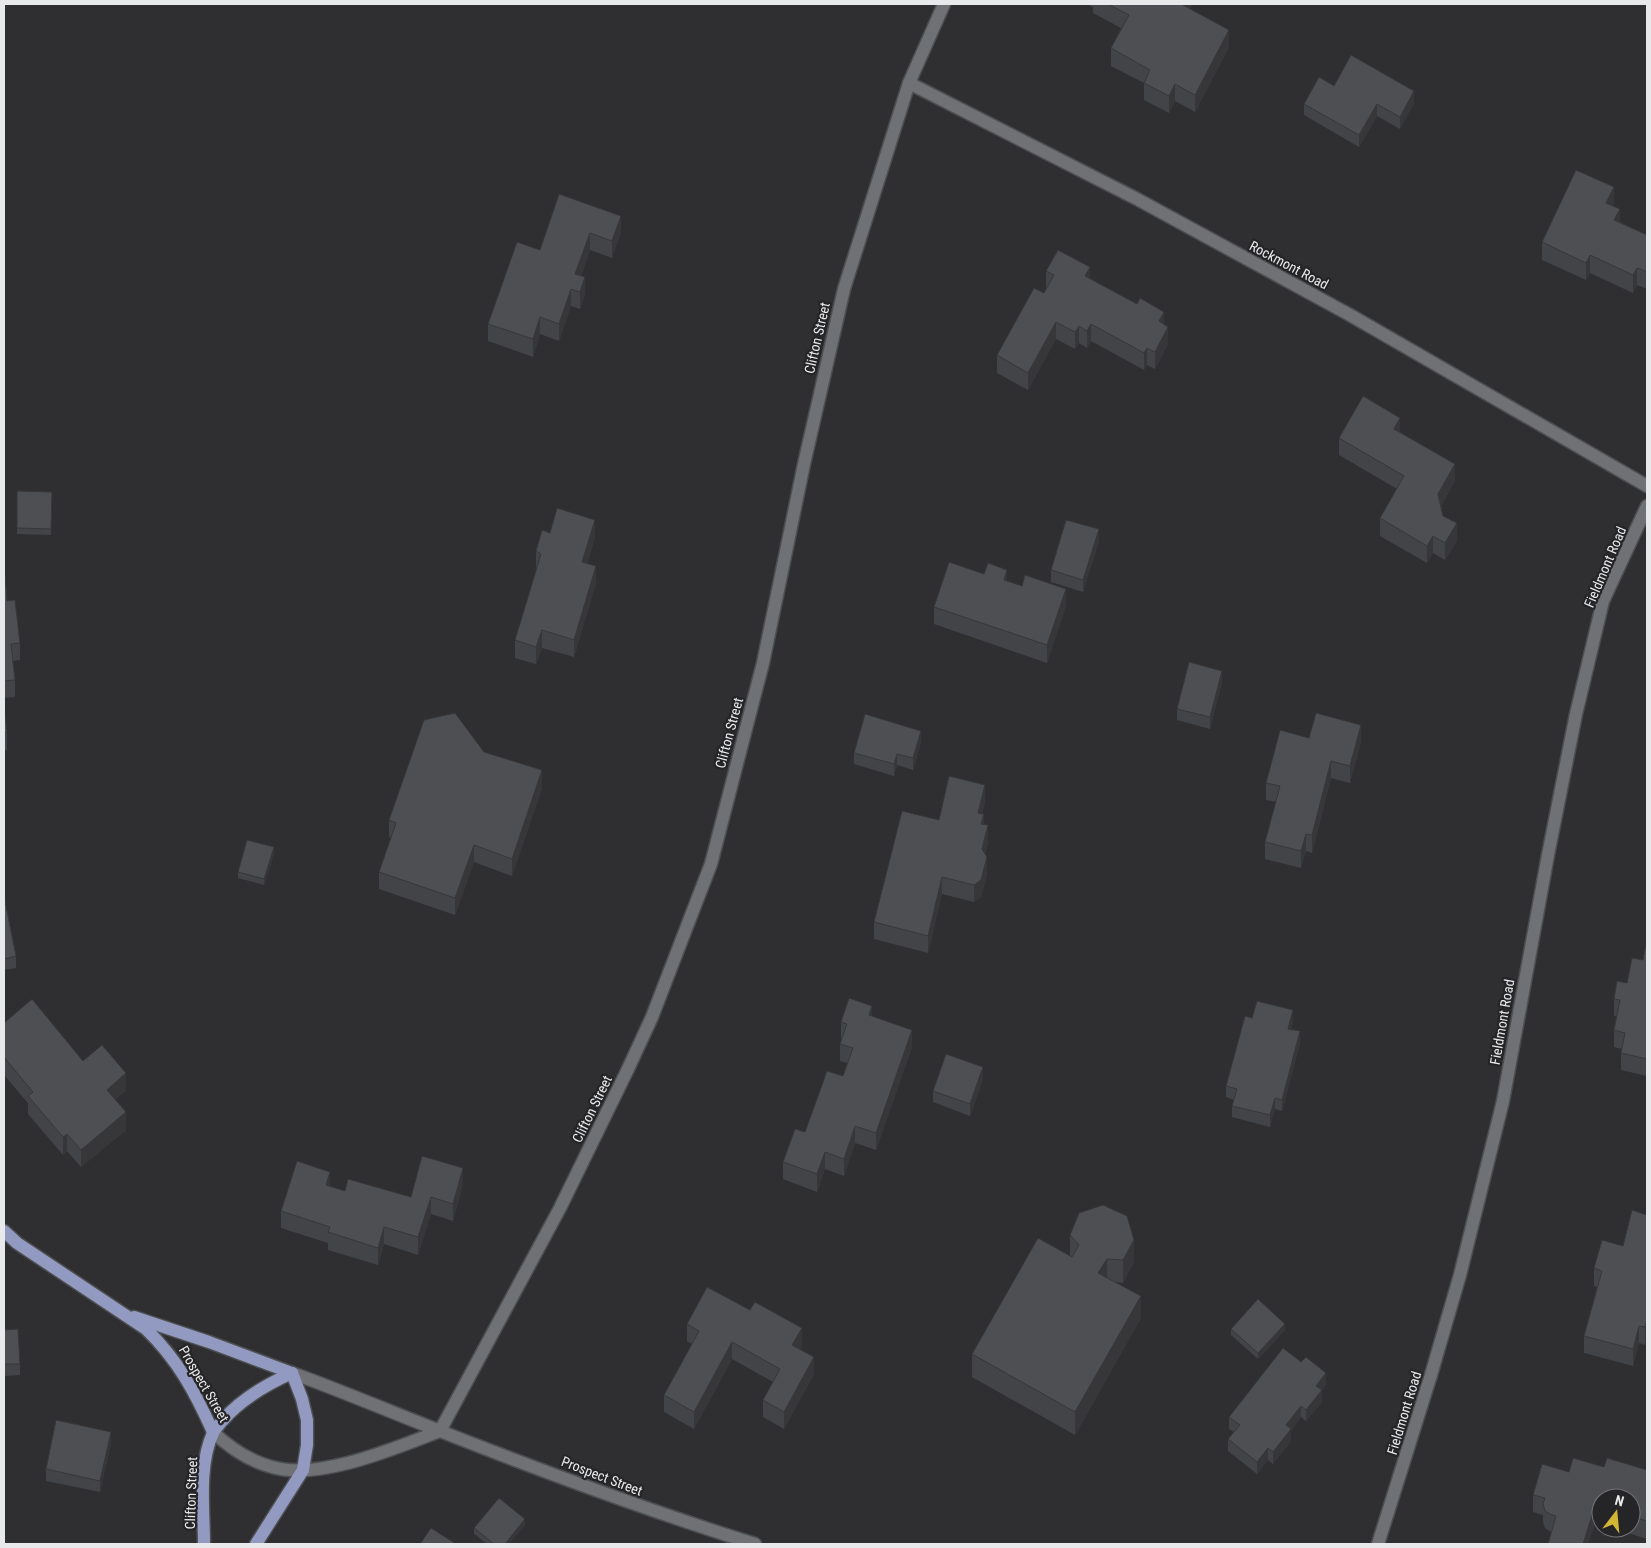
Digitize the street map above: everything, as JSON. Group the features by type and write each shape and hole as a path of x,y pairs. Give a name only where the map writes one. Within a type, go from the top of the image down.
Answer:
{"main road":[{"name":"Prospect Street","path":"4,1231 17,1243 146,1329 181,1368 213,1432"},
{"name":"Prospect Street","path":"120,1312 184,1333 292,1373"},
{"name":"Clifton Street","path":"204,1544 203,1487 206,1459 213,1432 229,1413 246,1398 267,1384 292,1373"},
{"path":"256,1544 303,1470 307,1445 307,1420 302,1399 292,1373"}],"street":[{"name":"Clifton Street","path":"440,1431 560,1208 628,1069 652,1017 711,864 763,663 804,464 844,289 909,82 944,4"},
{"name":"Rockmont Road","path":"909,82 1137,199 1350,315 1647,486"},
{"name":"Fieldmont Road","path":"1378,1544 1460,1275 1503,1100 1576,714 1603,601 1647,506"},
{"name":"Prospect Street","path":"292,1373 635,1505 755,1544"},
{"name":"Prospect Street","path":"213,1432 230,1448 253,1461 274,1468 303,1470 356,1461 440,1431"}],"building":[{"path":"1108,4 1183,4 1229,30 1195,95 1175,84 1169,96 1144,83 1150,70 1111,48 1129,15"},
{"path":"1351,55 1414,91 1400,117 1377,104 1359,135 1304,104 1319,77 1334,86"},
{"path":"1576,170 1614,187 1606,203 1620,209 1614,220 1647,235 1647,272 1637,268 1633,275 1590,255 1586,263 1542,242"},
{"path":"559,194 621,216 612,241 590,233 575,274 585,277 580,292 571,289 559,324 540,317 533,339 488,324 517,242 540,250"},
{"path":"1058,250 1090,267 1085,276 1137,304 1140,298 1164,312 1159,321 1168,327 1155,352 1147,348 1144,353 1091,324 1087,331 1079,326 1075,332 1056,322 1028,373 997,355 1034,288 1044,293 1054,275 1046,271"},
{"path":"1363,396 1400,418 1394,429 1455,464 1438,494 1443,516 1457,523 1445,543 1433,536 1427,546 1380,518 1404,476 1339,438"},
{"path":"17,491 52,492 51,529 17,528"},
{"path":"557,508 595,520 582,562 596,566 574,640 542,630 536,647 515,640 541,554 536,551 542,530 550,533"},
{"path":"1066,520 1099,529 1083,580 1051,570"},
{"path":"949,562 984,574 988,563 1007,570 1004,580 1022,586 1025,575 1066,589 1047,645 934,607"},
{"path":"4,576 7,601 15,600 20,643 11,644 15,680 4,681"},
{"path":"1189,662 1222,671 1210,717 1177,709"},
{"path":"4,706 7,732 4,733"},
{"path":"455,713 484,752 542,770 512,859 474,845 455,898 379,872 396,823 389,820 424,720"},
{"path":"1316,713 1361,725 1350,766 1331,761 1312,835 1306,834 1301,851 1265,842 1280,786 1266,783 1280,730 1309,738"},
{"path":"865,714 921,731 913,758 897,754 894,764 854,753"},
{"path":"949,776 985,785 978,813 984,814 981,824 988,825 982,849 987,857 981,880 974,885 942,877 928,936 874,922 902,811 939,820"},
{"path":"247,840 274,847 264,879 238,872"},
{"path":"4,896 16,956 4,959"},
{"path":"1647,939 1647,1059 1621,1053 1625,1033 1614,1030 1620,1000 1614,999 1617,981 1627,983 1632,958 1643,960"},
{"path":"849,998 872,1006 869,1015 912,1030 876,1133 855,1126 844,1159 825,1152 817,1174 783,1162 795,1129 805,1132 827,1071 843,1076 853,1048 840,1044 847,1024 841,1022"},
{"path":"32,999 83,1061 102,1045 126,1073 107,1090 126,1112 81,1150 67,1134 63,1137 28,1096 33,1092 4,1057 4,1023"},
{"path":"1257,1001 1293,1010 1288,1029 1300,1031 1282,1100 1275,1098 1270,1115 1232,1106 1237,1089 1226,1086 1245,1016 1252,1018"},
{"path":"946,1054 983,1067 970,1104 933,1091"},
{"path":"422,1156 463,1168 453,1204 431,1197 418,1237 384,1227 378,1248 328,1232 330,1227 281,1211 297,1161 330,1172 326,1185 345,1191 348,1179 411,1197"},
{"path":"1103,1205 1127,1216 1134,1240 1123,1260 1107,1259 1098,1273 1141,1296 1075,1412 972,1354 1038,1238 1072,1257 1079,1245 1070,1235 1079,1213"},
{"path":"1632,1210 1647,1215 1647,1319 1645,1327 1639,1326 1633,1349 1584,1336 1602,1271 1594,1268 1602,1240 1623,1246"},
{"path":"707,1287 750,1310 755,1302 802,1328 792,1345 814,1357 784,1412 763,1400 780,1369 732,1342 694,1412 664,1395 699,1331 687,1324"},
{"path":"1258,1299 1285,1324 1258,1353 1231,1329"},
{"path":"18,1329 20,1364 4,1364 4,1330"},
{"path":"1283,1348 1301,1362 1306,1357 1326,1373 1316,1386 1322,1390 1306,1410 1301,1406 1286,1425 1291,1429 1273,1452 1268,1448 1257,1462 1228,1439 1240,1425 1229,1417"},
{"path":"56,1420 111,1432 100,1481 46,1469"},
{"path":"1573,1458 1604,1467 1607,1458 1647,1470 1647,1521 1641,1519 1641,1488 1591,1488 1591,1519 1583,1544 1548,1544 1556,1516 1545,1511 1543,1504 1545,1498 1533,1495 1542,1464 1569,1472"},
{"path":"499,1498 525,1519 505,1544 494,1544 474,1528"},
{"path":"431,1528 456,1544 420,1544"}]}
